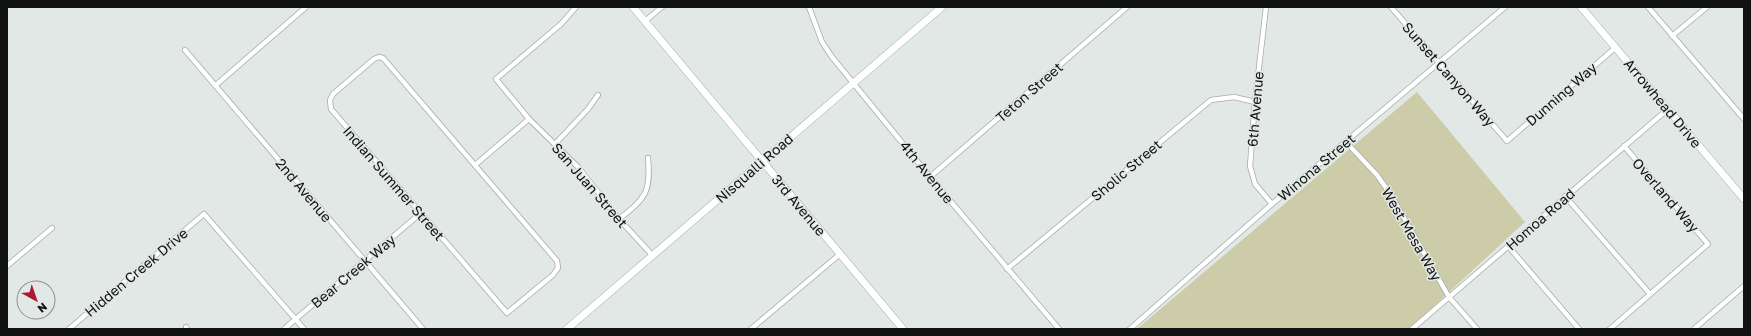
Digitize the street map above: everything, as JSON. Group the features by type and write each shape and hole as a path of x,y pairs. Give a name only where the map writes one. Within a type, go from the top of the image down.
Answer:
{"main road":[{"name":"3rd Avenue","path":"633,7 903,329"},
{"name":"Nisqualli Road","path":"567,329 942,7"},
{"name":"Arrowhead Drive","path":"1581,7 1744,199"}],"street":[{"path":"216,85 306,7"},
{"name":"San Juan Street","path":"576,7 561,24 496,79 529,119 578,167 653,256"},
{"path":"645,21 662,7"},
{"name":"4th Avenue","path":"809,7 822,42 832,57 930,177 1058,329"},
{"name":"Teton Street","path":"930,177 1127,7"},
{"name":"6th Avenue","path":"1266,7 1255,102 1250,166 1256,184 1272,204"},
{"name":"Sunset Canyon Way","path":"1391,7 1507,141"},
{"name":"Winona Street","path":"1130,329 1272,204 1505,7"},
{"path":"1648,7 1744,119"},
{"path":"1672,36 1707,7"},
{"name":"Dunning Way","path":"1507,141 1615,48"},
{"name":"2nd Avenue","path":"185,50 423,329"},
{"name":"Indian Summer Street","path":"379,57 383,58 475,165 557,261 558,268 553,275 507,313 330,109 330,100 333,94 374,59 379,57"},
{"path":"555,144 588,109 598,95"},
{"name":"Sholic Street","path":"1007,269 1211,100 1234,97 1255,102"},
{"name":"Homoa Road","path":"1412,329 1668,109"},
{"path":"475,165 529,119"},
{"name":"West Mesa Way","path":"1346,142 1377,175 1396,201 1449,297 1477,329"},
{"name":"Overland Way","path":"1624,146 1708,244 1650,294"},
{"path":"620,218 639,203 647,190 649,175 648,158"},
{"path":"1565,196 1650,294 1610,329"},
{"name":"Bear Creek Way","path":"284,329 421,213"},
{"name":"Hidden Creek Drive","path":"69,329 204,214 296,320"},
{"path":"7,266 52,228"},
{"path":"1508,246 1580,329"},
{"path":"751,329 840,254"},
{"path":"1694,329 1744,286"},
{"path":"296,320 304,329"}],"green space":[{"path":"1417,92 1525,222 1409,329 1138,328"}]}
